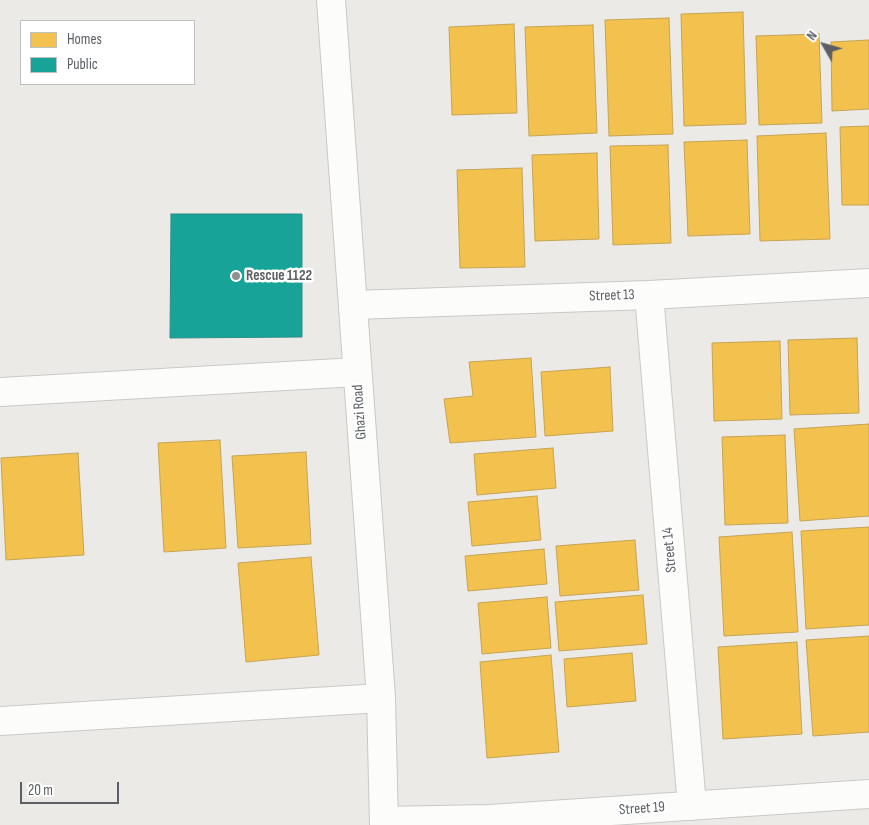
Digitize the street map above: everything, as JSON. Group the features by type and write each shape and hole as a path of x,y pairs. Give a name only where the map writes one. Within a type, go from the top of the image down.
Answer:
{"street":[{"name":"Ghazi Road","path":"332,0 380,698 384,823"},
{"name":"Street 13","path":"354,305 649,294 869,283"},
{"name":"Street 14","path":"649,294 692,806"},
{"path":"0,392 357,372"},
{"path":"0,721 380,698"},
{"name":"Street 19","path":"384,823 490,819 869,794"}],"building: Homes":[{"path":"743,12 746,124 684,126 681,14"},
{"path":"669,18 673,134 609,136 605,20"},
{"path":"514,24 517,113 452,115 449,27"},
{"path":"593,25 597,133 529,136 525,27"},
{"path":"819,34 822,123 759,125 756,36"},
{"path":"869,40 869,109 832,111 831,42"},
{"path":"869,126 869,205 842,205 840,127"},
{"path":"826,133 830,239 760,241 757,136"},
{"path":"747,140 750,234 688,236 684,142"},
{"path":"668,145 671,243 613,245 610,146"},
{"path":"597,153 599,239 535,241 532,155"},
{"path":"522,168 525,267 460,268 457,170"},
{"path":"857,338 859,413 790,415 788,340"},
{"path":"780,341 782,419 714,421 712,343"},
{"path":"531,358 536,437 450,443 444,399 473,396 469,362"},
{"path":"610,367 613,431 545,436 541,372"},
{"path":"869,424 869,516 800,521 794,429"},
{"path":"785,435 788,523 725,525 722,437"},
{"path":"220,440 226,548 164,552 158,443"},
{"path":"553,448 556,488 477,495 474,454"},
{"path":"306,452 311,544 238,548 232,456"},
{"path":"78,453 84,555 6,560 1,458"},
{"path":"537,496 541,540 472,546 468,502"},
{"path":"869,527 869,625 806,629 801,531"},
{"path":"792,532 798,632 724,636 719,537"},
{"path":"635,540 639,590 560,596 556,546"},
{"path":"544,549 547,584 468,591 465,556"},
{"path":"311,557 319,655 246,662 238,563"},
{"path":"643,595 647,644 559,651 555,602"},
{"path":"547,597 551,648 482,654 478,603"},
{"path":"869,636 869,732 813,736 806,640"},
{"path":"797,642 802,734 723,739 718,647"},
{"path":"632,653 636,701 567,707 564,659"},
{"path":"551,655 559,752 487,758 480,662"}],"building: Public":[{"name":"Rescue 1122","path":"171,214 302,214 302,337 170,338"}],"place":[{"name":"Rescue 1122","path":"236,276"}]}
